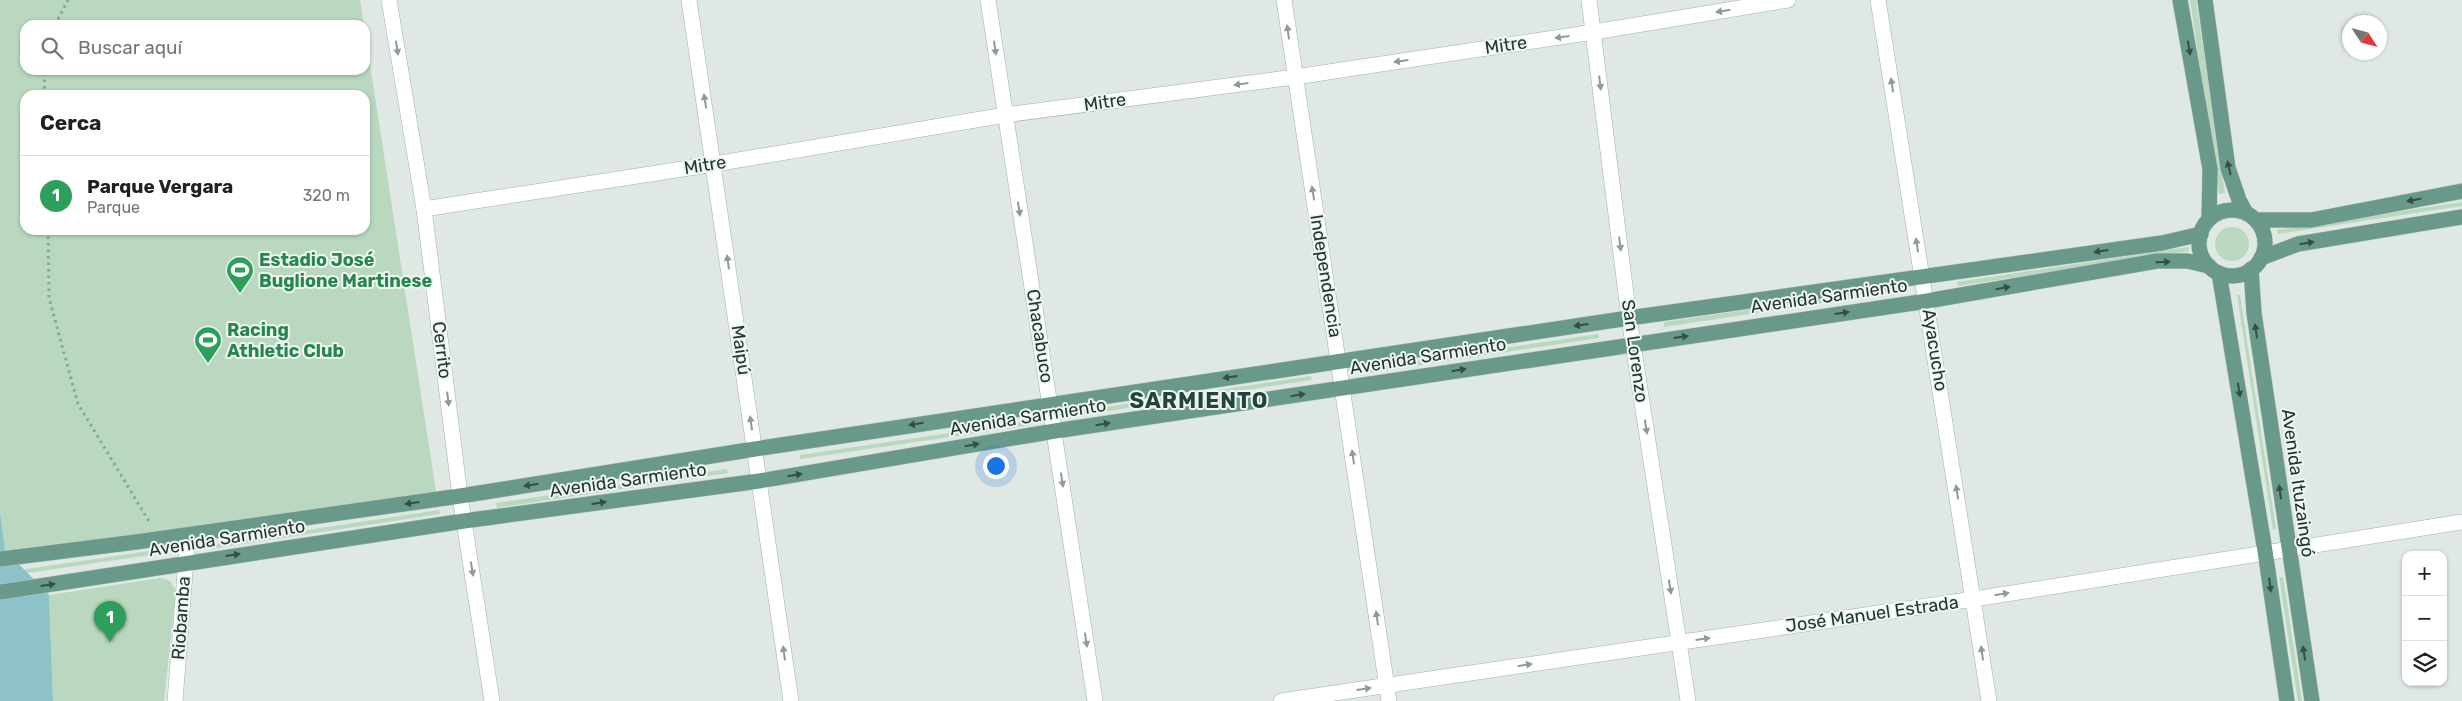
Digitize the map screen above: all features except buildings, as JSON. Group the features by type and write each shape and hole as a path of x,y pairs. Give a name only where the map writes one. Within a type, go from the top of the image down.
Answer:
{"main road":[{"path":"2180,0 2210,169 2209,219 2200,234 2200,251 2214,270 2265,551 2287,701"},
{"path":"2205,0 2228,168 2239,200 2264,238 2256,264"},
{"path":"2209,219 2227,210 2251,217 2311,220 2462,191"},
{"path":"2214,270 2230,276 2241,274 2256,264 2298,244 2462,217"},
{"name":"Avenida Sarmiento","path":"0,559 160,539 460,496 755,448 1629,318 2162,243 2200,234"},
{"name":"Avenida Sarmiento","path":"0,592 145,571 185,562 464,521 759,481 1055,431 1927,301 2156,261 2187,262 2214,270"},
{"name":"Avenida Ituzaingó","path":"2256,264 2254,313 2312,701"}],"street":[{"name":"Cerrito","path":"389,0 424,209 460,496 492,701"},
{"name":"Maipú","path":"689,0 791,701"},
{"name":"Chacabuco","path":"988,0 1004,115 1051,404 1095,701"},
{"name":"Independencia","path":"1284,0 1389,701"},
{"name":"San Lorenzo","path":"1589,0 1629,318 1688,701"},
{"name":"Mitre","path":"424,209 714,164 1004,115 1295,76 1594,32 1788,0"},
{"name":"Ayacucho","path":"1878,0 1989,701"},
{"name":"José Manuel Estrada","path":"1281,701 1974,599 2265,551 2462,522"},
{"name":"Riobamba","path":"175,701 188,535"}],"path":[{"path":"57,20 68,0"},
{"path":"44,90 45,75"},
{"path":"48,235 49,298 78,404 160,539"}],"green space":[{"name":"Racing Athletic Club","path":"0,0 360,0 363,20 20,20 20,75 370,75 370,64 437,498 5,550 0,512"},
{"path":"2190,0 2196,0 2225,193 2219,194"},
{"path":"2462,202 2462,206 2278,234 2277,230"},
{"path":"2232,227 2244,232 2249,244 2244,256 2232,261 2220,256 2215,244 2220,232"},
{"path":"2188,247 2189,251 1958,286 1957,282"},
{"path":"1895,288 1895,292 1664,327 1664,322"},
{"path":"2237,295 2240,295 2276,529 2273,530"},
{"path":"1598,334 1599,338 1368,373 1368,368"},
{"path":"1311,376 1312,380 1081,415 1080,411"},
{"path":"1031,421 1031,425 800,459 800,455"},
{"path":"727,469 728,473 497,508 496,503"},
{"path":"439,510 440,514 209,549 208,545"},
{"path":"163,549 164,553 0,577 0,573"},
{"path":"2279,577 2283,577 2302,701 2298,701"},
{"path":"161,578 170,581 176,591 164,701 53,701 49,595"}],"water":[{"path":"0,512 5,550 49,595 53,701 0,701"}],"place":[{"name":"Estadio José Buglione Martinese","path":"240,294"},
{"name":"Racing Athletic Club","path":"208,364"},
{"name":"Parque Vergara","path":"110,642"}],"district":[{"name":"SARMIENTO","path":"1199,400"}]}
